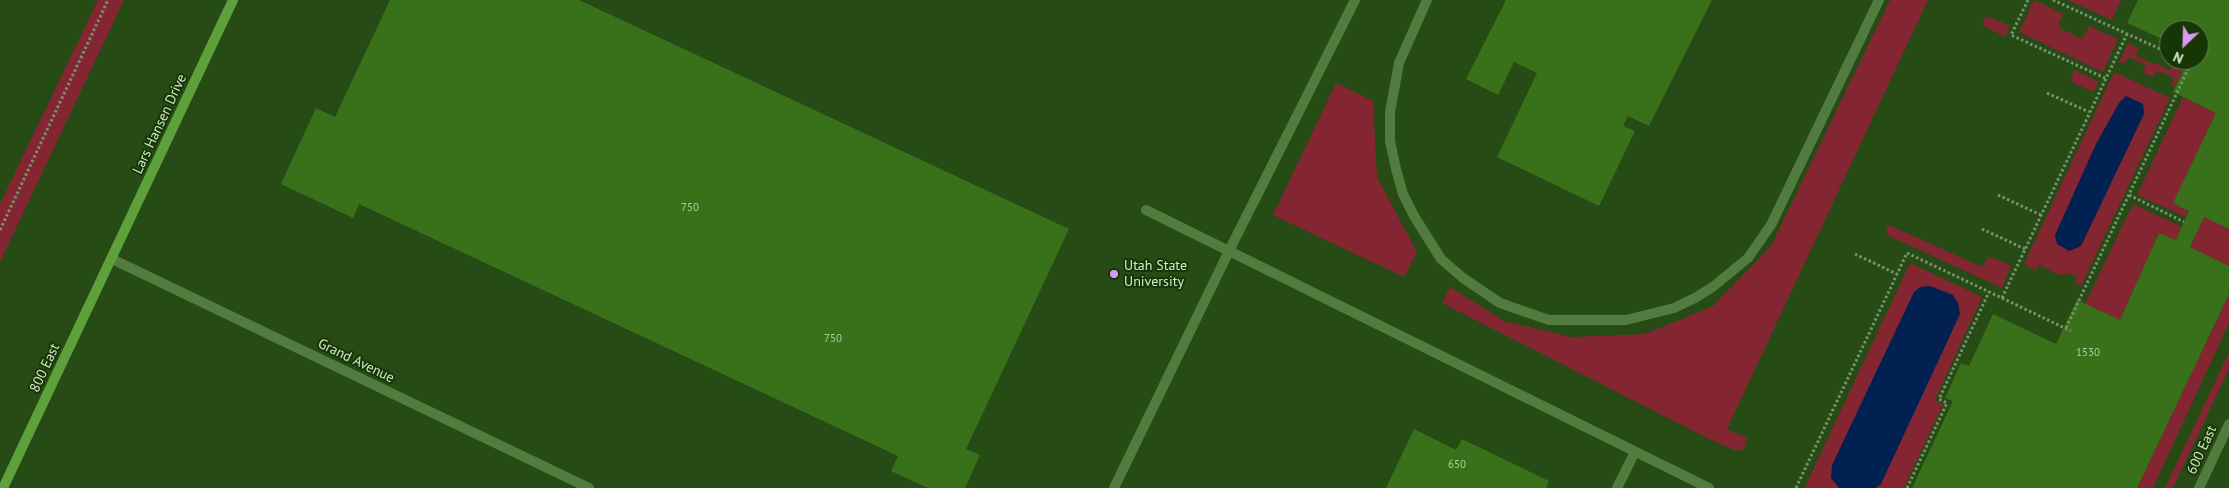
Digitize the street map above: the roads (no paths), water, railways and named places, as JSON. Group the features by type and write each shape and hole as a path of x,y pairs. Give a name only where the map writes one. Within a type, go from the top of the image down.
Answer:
{"main road":[{"name":"Lars Hansen Drive","path":"112,259 233,0"},
{"name":"800 East","path":"3,488 112,259"}],"street":[{"path":"1114,488 1229,251 1355,0"},
{"path":"1427,0 1406,43 1393,86 1390,112 1390,141 1403,194 1427,239 1441,259 1463,278 1500,303 1550,320 1626,320 1674,308 1714,286 1748,258 1771,225 1879,0"},
{"path":"1146,210 1709,488"},
{"name":"Grand Avenue","path":"112,259 589,488"},
{"name":"600 East","path":"2199,488 2229,424"},
{"path":"1617,488 1635,452"}],"water":[{"path":"2126,96 2143,104 2144,114 2081,246 2069,251 2057,244 2055,235 2096,144 2119,103"},
{"path":"1930,286 1953,295 1958,303 1960,314 1881,484 1876,488 1839,488 1831,478 1832,465 1914,292 1920,287"}],"place":[{"name":"Utah State University","path":"1114,274"}]}
